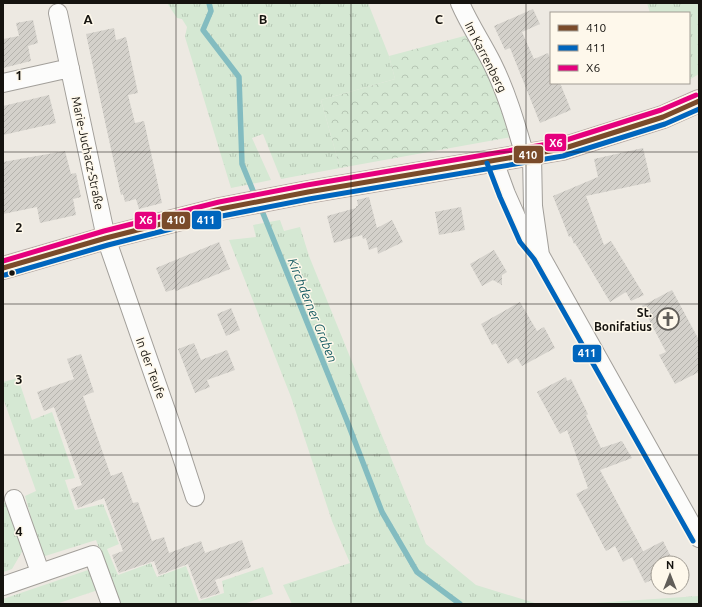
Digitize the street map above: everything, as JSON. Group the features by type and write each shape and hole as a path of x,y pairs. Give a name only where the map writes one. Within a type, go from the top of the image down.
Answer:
{"main road":[{"path":"3,268 106,238 242,204 529,156 562,149 650,122 699,101"}],"street":[{"name":"Im Karrenberg","path":"460,3 492,63 529,156 533,206 540,255"},
{"name":"Marie-Juchacz-Straße","path":"58,13 106,238"},
{"path":"3,83 70,68"},
{"name":"Im Karrenberg","path":"494,161 508,200 526,239 540,255 699,538"},
{"name":"In der Teufe","path":"106,238 177,442 194,497"},
{"path":"14,499 40,572"},
{"path":"3,586 93,555 111,604"}],"green space":[{"path":"167,3 368,3 389,56 395,79 321,100 340,168 281,179 263,134 252,138 271,180 231,188 185,37 187,27 182,19 177,18"},
{"path":"647,3 699,3 699,74 690,79 690,12 650,12"},
{"path":"468,35 489,73 512,137 340,168 321,100 395,79 389,56"},
{"path":"280,220 284,231 300,227 309,256 426,544 476,585 538,604 292,604 283,585 350,563 332,521 291,397 229,240 256,237 253,225"},
{"path":"18,378 32,420 52,412 75,478 65,480 75,510 103,504 119,544 107,549 118,575 151,563 157,577 186,566 199,601 224,593 222,581 263,567 273,594 244,604 120,604 96,540 42,557 25,496 36,491 3,398 3,382"},
{"path":"7,502 23,550 12,569 3,572 3,503"},
{"path":"91,569 98,590 56,604 3,604 3,599"},
{"path":"699,596 699,604 579,604"}],"building":[{"path":"533,9 540,24 522,32 534,59 548,53 550,58 550,84 560,84 571,110 540,123 510,48 505,50 494,26"},
{"path":"33,20 38,43 28,46 31,61 3,68 3,39 19,36 16,23"},
{"path":"114,28 116,40 126,37 138,93 128,95 135,123 144,121 162,203 139,209 136,199 125,202 123,194 121,195 86,34"},
{"path":"49,95 56,123 3,135 3,106"},
{"path":"643,148 651,182 586,196 604,245 611,241 644,295 631,301 626,292 610,302 575,243 574,244 571,236 569,237 553,196 598,177 594,159"},
{"path":"65,151 71,174 76,173 81,197 73,199 76,215 40,223 37,207 3,214 3,162"},
{"path":"369,197 377,228 392,220 403,242 378,254 377,247 369,250 366,238 363,239 362,235 334,243 327,216 356,208 356,206 358,206 357,200"},
{"path":"461,207 465,230 439,235 435,212"},
{"path":"219,242 230,269 176,291 175,289 166,292 156,268"},
{"path":"494,250 507,272 502,275 502,285 493,280 482,286 470,264"},
{"path":"672,290 699,340 699,372 675,384 659,355 666,352 642,306"},
{"path":"520,302 537,331 544,327 555,348 522,366 517,358 508,364 496,343 492,345 481,324"},
{"path":"231,308 240,330 226,336 217,314"},
{"path":"194,343 201,360 227,350 235,370 207,380 210,387 195,393 178,349"},
{"path":"81,354 94,392 83,396 111,476 122,472 133,503 138,502 152,541 164,537 169,553 201,541 205,553 242,540 251,567 215,580 220,593 201,599 188,564 159,575 154,561 119,573 112,555 123,551 104,498 78,508 71,489 82,485 54,407 44,411 37,392 74,379 67,359"},
{"path":"566,377 567,381 571,379 588,414 586,415 601,448 622,441 632,458 600,470 643,551 623,562 615,546 606,551 576,494 588,488 567,430 560,434 537,392"},
{"path":"663,541 670,555 650,555 650,581 645,583 632,557"}],"waterway":[{"name":"Kirchderner Graben","path":"209,3 211,11 203,30 239,77 242,164 256,198"},
{"name":"Kirchderner Graben","path":"260,206 382,512 417,572 460,604"}],"transit line":[{"name":"X6","path":"3,261 104,231 219,202 307,185 560,142 661,110 696,95"},
{"name":"410","path":"3,268 106,238 220,209 308,192 562,149 663,117 699,101"},
{"name":"411","path":"5,275 108,245 222,216 309,199 563,156 665,124 699,109"},
{"name":"411","path":"487,163 520,242 534,259 693,541"}],"place":[{"name":"St. Bonifatius","path":"668,319"}]}
